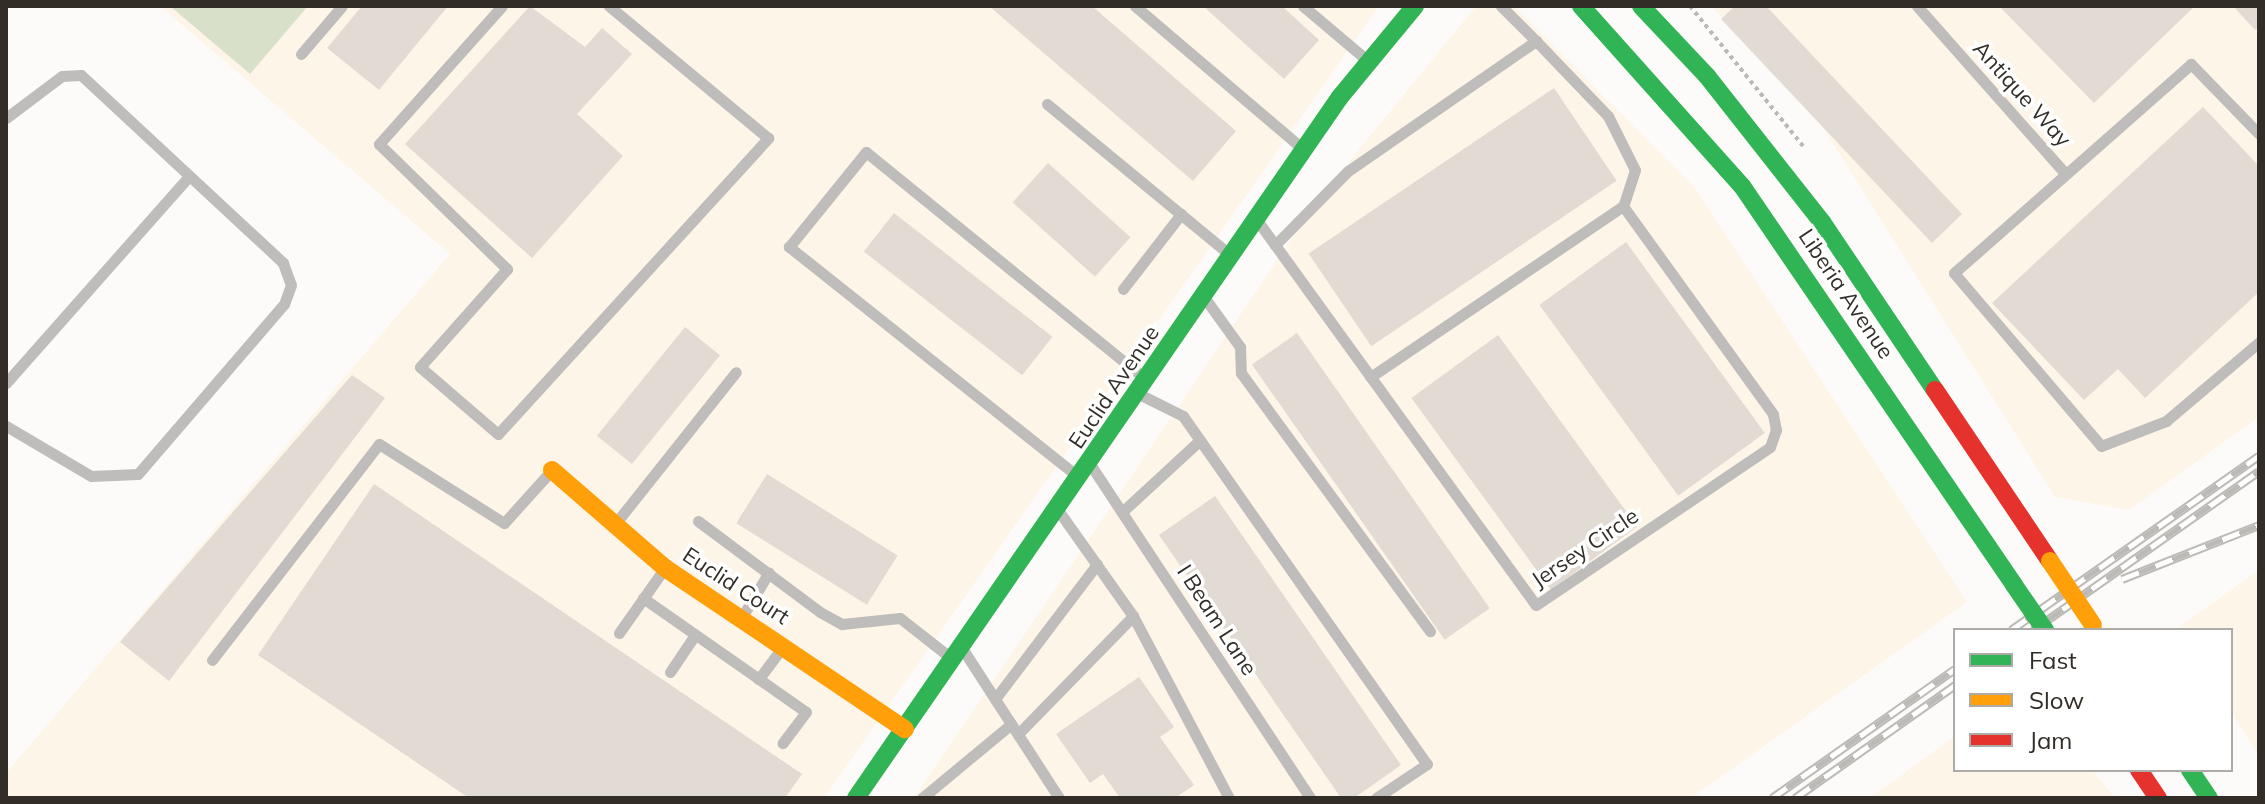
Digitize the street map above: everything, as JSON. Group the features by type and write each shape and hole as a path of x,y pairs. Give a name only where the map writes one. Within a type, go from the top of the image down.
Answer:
{"main road":[{"name":"Euclid Avenue","path":"856,798 1367,60 1415,6"},
{"name":"Liberia Avenue","path":"1581,6 1742,186 2044,628"},
{"name":"Liberia Avenue","path":"1641,6 1707,76 1822,222 2094,627"},
{"name":"Euclid Court","path":"552,470 612,527 665,568 905,729"},
{"path":"2140,772 2158,798"},
{"path":"2191,772 2209,798"}],"lane":[{"path":"301,54 342,6"},
{"path":"502,6 379,144 507,269 420,367 498,434 768,138 609,6"},
{"path":"1135,6 1305,150"},
{"path":"1303,6 1367,60"},
{"path":"1370,377 1623,206 1635,170 1608,116 1501,6"},
{"name":"Antique Way","path":"1917,6 2065,173"},
{"path":"1275,245 1348,171 1536,41"},
{"path":"2259,134 2191,64 1954,273 2101,446 2166,421 2259,342"},
{"path":"6,118 62,76 81,75 283,263 291,285 284,304 138,474 91,476 6,426"},
{"path":"1047,104 1232,256"},
{"name":"I Beam Lane","path":"1143,387 866,152 789,247 1085,471 1122,512 1310,798"},
{"path":"6,383 188,177"},
{"name":"Jersey Circle","path":"1257,220 1536,605 1770,447 1776,430 1773,414 1623,206"},
{"path":"1123,289 1181,214"},
{"path":"1204,297 1240,347 1241,373 1430,631"},
{"path":"612,527 736,372"},
{"path":"1143,387 1183,416 1427,764 1376,798"},
{"path":"1122,512 1200,440"},
{"path":"212,660 379,444 504,523 552,470"},
{"path":"1058,509 1133,616 1229,798"},
{"path":"698,521 842,624 900,618 957,654 995,699 1059,798"},
{"path":"995,699 1097,564"},
{"path":"619,633 665,568"},
{"path":"742,617 769,572"},
{"path":"643,598 806,712 783,743"},
{"path":"922,798 1014,729 1133,616"},
{"path":"670,672 695,635"},
{"path":"759,679 784,646"}],"shaded area":[{"path":"160,6 1379,6 824,798 6,798 6,773 450,254"},
{"path":"1476,6 1514,6 1695,188 1967,602 1691,798 914,798 1317,201"},
{"path":"1711,6 2259,6 2259,417 2129,510 2055,497 1820,123"},
{"path":"2259,570 2259,756 2233,714 2233,628 2179,627"},
{"path":"1953,737 1953,772 2094,772 2115,798 1870,798"}],"green space":[{"path":"170,6 308,6 250,74"}],"building":[{"path":"362,6 448,6 379,90 327,48"},
{"path":"530,6 585,47 602,28 632,54 577,114 623,156 532,258 405,144"},
{"path":"989,6 1092,6 1236,131 1193,181"},
{"path":"1203,6 1282,6 1319,40 1284,79"},
{"path":"1735,6 1766,6 1962,214 1932,243 1721,19"},
{"path":"1999,6 2195,6 2094,103"},
{"path":"2233,6 2259,6 2259,27 2255,30"},
{"path":"1554,88 1617,181 1371,346 1309,254"},
{"path":"2203,107 2259,166 2259,292 2145,398 2118,369 2084,400 1992,303"},
{"path":"1048,163 1130,237 1095,277 1013,202"},
{"path":"894,213 1052,337 1022,375 864,252"},
{"path":"1626,242 1765,433 1678,496 1539,305"},
{"path":"685,327 720,355 632,464 597,436"},
{"path":"1297,333 1490,608 1445,640 1252,365"},
{"path":"1498,335 1637,527 1551,590 1411,398"},
{"path":"352,375 385,398 169,681 120,642"},
{"path":"767,474 898,556 867,605 736,523"},
{"path":"374,484 802,774 785,798 469,798 258,655"},
{"path":"1215,496 1401,765 1354,798 1341,798 1159,535"},
{"path":"1139,677 1174,727 1160,737 1194,785 1175,798 1120,798 1103,774 1090,783 1056,734"}],"railway":[{"path":"2014,628 2259,456"},
{"path":"2036,628 2259,471"},
{"path":"2122,579 2259,525"},
{"path":"1772,798 1953,670"},
{"path":"1795,798 1953,686"}],"traffic: fast":[{"path":"856,798 1340,97 1415,6"},
{"path":"1581,6 1742,186 2014,585"},
{"path":"1641,6 1707,76 1822,222 1935,390"},
{"path":"2014,585 2044,628"},
{"path":"2191,772 2209,798"}],"traffic: slow":[{"path":"552,470 665,568 905,729"},
{"path":"2050,561 2093,625"}],"traffic: jam":[{"path":"1935,390 2050,561"},
{"path":"2140,772 2158,798"}]}
